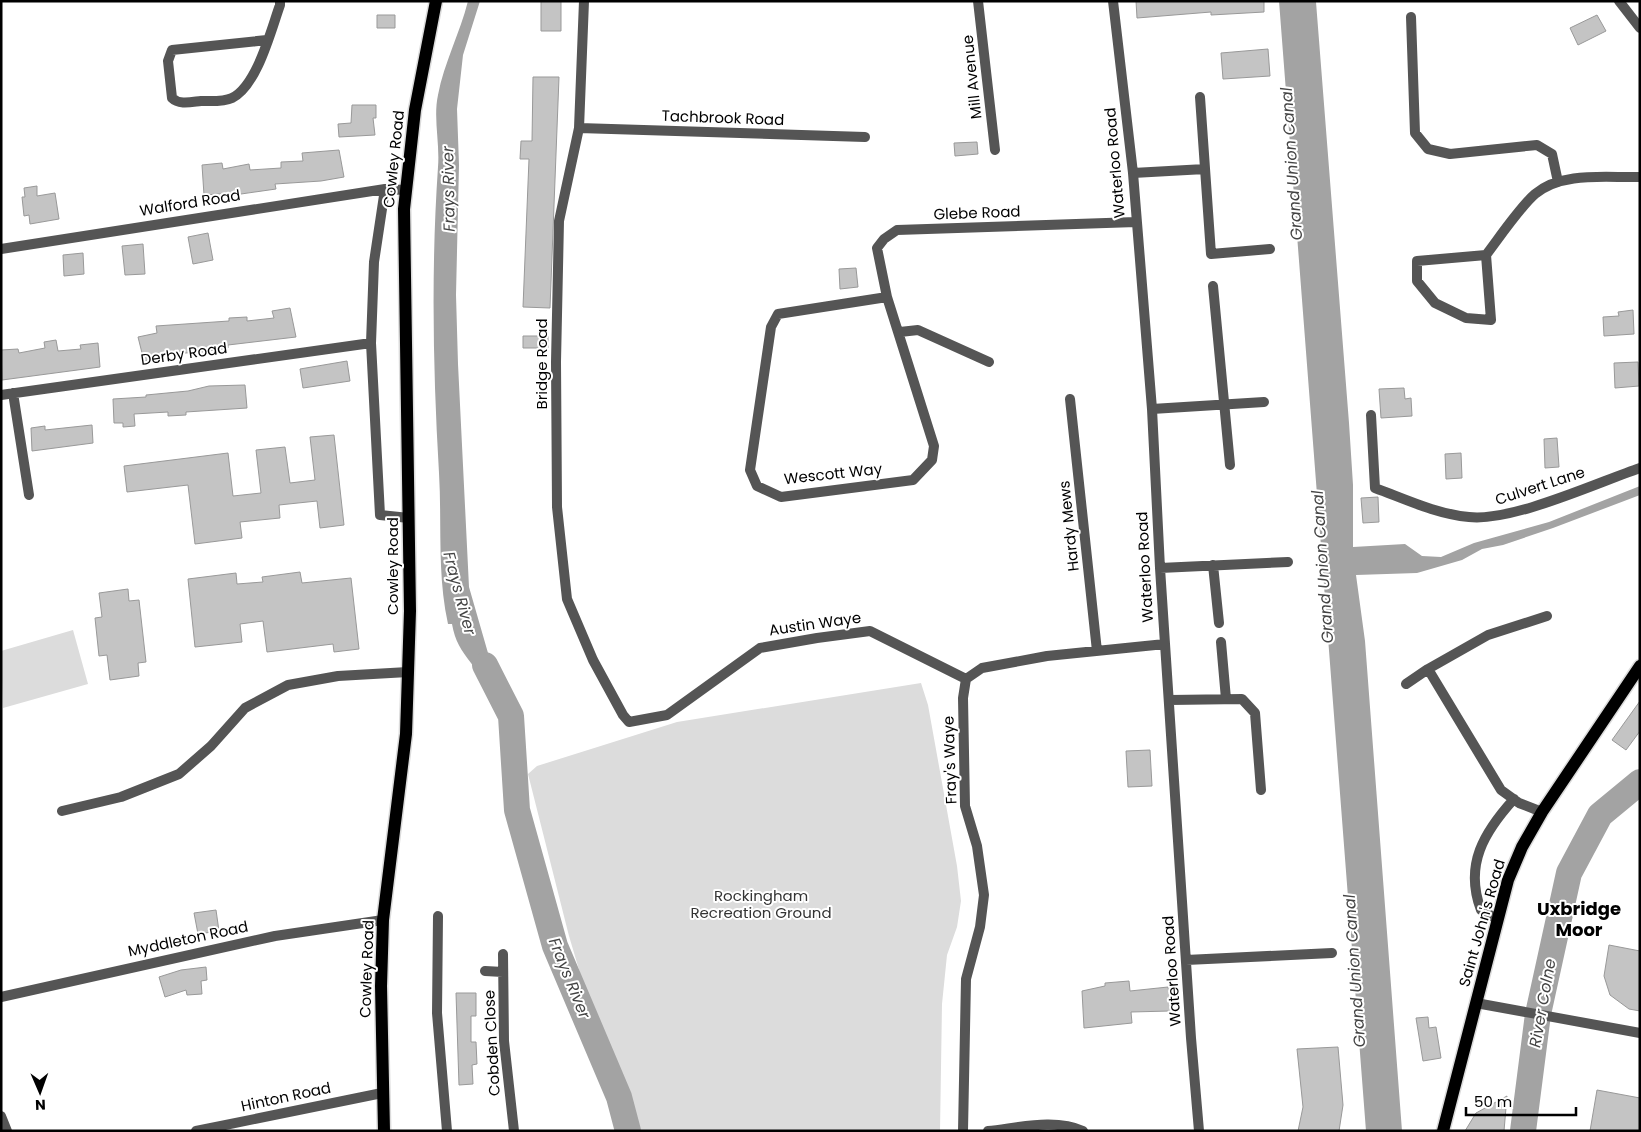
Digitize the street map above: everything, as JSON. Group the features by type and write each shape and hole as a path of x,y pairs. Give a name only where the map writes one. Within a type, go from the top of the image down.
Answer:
{"main road":[{"name":"Cowley Road","path":"384,1131 381,986 383,920 406,734 408,672 409,518 404,249 405,190 415,110 436,1"},
{"name":"Saint John's Road","path":"1443,1131 1508,880 1522,847 1542,812 1640,666"}],"street":[{"path":"267,40 173,49 170,52 168,61 172,98 180,103 225,100 235,96 252,75 267,40 280,1"},
{"name":"Bridge Road","path":"584,1 579,128 559,221 556,362 557,507 567,599 593,660 623,715"},
{"name":"Mill Avenue","path":"978,1 995,150"},
{"name":"Waterloo Road","path":"1113,1 1133,173 1152,409 1160,568 1199,1131"},
{"path":"1619,1 1640,28"},
{"path":"1411,17 1415,133 1428,149 1450,154 1537,146 1552,154 1558,182"},
{"path":"1200,97 1211,254 1270,249"},
{"name":"Tachbrook Road","path":"579,128 866,137"},
{"path":"1133,173 1205,169"},
{"path":"1486,255 1417,261 1417,281 1435,304 1466,318 1490,320 1486,255 1535,194 1558,182 1577,178 1640,177"},
{"path":"384,189 374,262 371,343 380,515 409,518"},
{"name":"Walford Road","path":"1,248 384,189 405,190"},
{"name":"Glebe Road","path":"887,297 876,248 884,239 897,230 1136,222"},
{"path":"1213,286 1230,465"},
{"name":"Wescott Way","path":"887,297 900,332 934,446 932,460 913,480 781,497 757,486 750,470 771,327 778,314 887,297"},
{"path":"900,332 918,330 990,362"},
{"name":"Derby Road","path":"1,395 371,343"},
{"path":"13,394 30,495"},
{"name":"Hardy Mews","path":"1070,399 1097,651"},
{"path":"1152,409 1264,402"},
{"name":"Culvert Lane","path":"1371,415 1374,488 1440,512 1469,518 1497,517 1640,468"},
{"path":"1160,568 1288,562"},
{"path":"1213,565 1219,623"},
{"path":"1406,684 1428,668 1488,635 1547,616"},
{"name":"Austin Waye","path":"623,715 629,722 666,715 760,648 870,631 966,679"},
{"path":"1221,642 1226,699"},
{"path":"966,679 982,668 1047,656 1165,644"},
{"path":"1428,668 1502,790 1514,799 1542,812"},
{"path":"62,811 121,797 179,774 211,746 245,708 288,685 338,676 408,672"},
{"name":"Fray's Waye","path":"963,1131 966,979 980,927 984,895 977,846 965,806 963,698 966,679"},
{"path":"1170,700 1242,698 1255,713 1261,790"},
{"path":"1497,919 1481,910 1476,896 1475,861 1492,823 1514,799"},
{"path":"438,916 437,1012 448,1131"},
{"name":"Myddleton Road","path":"1,997 275,936 383,920"},
{"name":"Cobden Close","path":"503,954 504,1041 514,1131"},
{"path":"1186,960 1332,954"},
{"path":"485,971 503,972"},
{"path":"1476,1003 1640,1033"},
{"name":"Hinton Road","path":"196,1131 382,1093"},
{"path":"1,1116 8,1131"},
{"path":"988,1131 1055,1125 1071,1126 1083,1131"}],"green space":[{"path":"73,630 88,684 3,708 1,651"},
{"name":"Rockingham Recreation Ground","path":"921,683 928,705 957,866 961,901 957,927 947,955 942,1004 940,1131 638,1131 613,1056 583,983 569,936 528,774 537,766 677,722"}],"water":[{"path":"468,1 480,1 463,55 457,109 459,165 456,295 458,364 469,587 488,653 507,695 490,699 476,671 459,645 452,624 448,624 442,586 435,396 434,282 438,158 437,104 444,71"},
{"name":"Grand Union Canal","path":"1279,1 1316,2 1349,423 1353,485 1353,547 1405,544 1422,556 1441,557 1474,543 1549,522 1640,486 1640,495 1553,528 1503,545 1482,549 1462,560 1417,573 1356,575 1365,641 1402,1131 1366,1131"}],"building":[{"path":"541,1 561,1 561,31 541,31"},
{"path":"1136,1 1264,1 1264,12 1211,15 1211,12 1137,18"},
{"path":"377,15 395,15 395,28 377,28"},
{"path":"1597,15 1606,31 1578,45 1570,28"},
{"path":"1268,49 1270,76 1223,79 1221,53"},
{"path":"533,77 559,77 550,308 523,307 529,159 520,159 521,141 532,141"},
{"path":"352,105 376,105 376,118 373,118 375,135 339,137 338,124 351,123"},
{"path":"977,142 978,154 955,156 954,143"},
{"path":"339,150 344,177 321,181 275,184 276,189 234,195 234,193 204,195 202,165 222,163 223,169 249,164 250,170 281,168 281,162 303,161 302,153"},
{"path":"37,186 37,196 55,193 59,219 30,224 29,215 24,216 22,197 25,197 24,188"},
{"path":"208,233 213,260 193,264 188,237"},
{"path":"143,244 145,274 125,275 122,246"},
{"path":"83,253 84,274 64,276 63,255"},
{"path":"856,268 858,287 840,289 839,269"},
{"path":"290,308 296,337 228,345 228,348 202,352 185,353 185,351 160,355 160,357 144,361 138,337 157,333 156,326 229,321 229,318 247,317 247,321 274,318 272,311"},
{"path":"1633,310 1634,334 1604,336 1603,317 1619,316 1618,312"},
{"path":"523,336 548,336 548,348 523,348"},
{"path":"56,340 58,351 81,349 80,345 98,343 100,367 2,380 1,350 18,349 19,353 45,348 44,342"},
{"path":"347,361 350,381 303,388 300,369"},
{"path":"1638,362 1639,386 1615,388 1614,363"},
{"path":"245,385 247,408 186,412 186,415 168,416 168,412 134,414 135,426 123,427 123,423 114,423 113,399 146,397 146,395 188,391 209,386"},
{"path":"1404,388 1405,399 1411,398 1412,416 1381,418 1379,389"},
{"path":"92,425 93,443 32,451 31,428 45,426 45,430"},
{"path":"334,435 344,525 320,528 317,501 279,505 280,518 240,522 242,538 195,544 188,485 127,492 124,466 228,453 233,496 261,493 256,450 285,447 290,483 315,480 310,437"},
{"path":"1557,438 1559,467 1545,468 1544,439"},
{"path":"1461,453 1462,478 1446,479 1445,454"},
{"path":"1378,497 1379,522 1363,523 1361,498"},
{"path":"300,572 302,583 351,578 359,649 334,652 333,644 267,652 263,621 240,624 242,642 195,647 188,579 236,573 237,584 263,582 262,577"},
{"path":"128,589 129,601 139,600 146,662 138,663 139,676 110,680 107,655 99,656 95,618 102,617 99,593"},
{"path":"1640,701 1640,731 1626,750 1612,740"},
{"path":"1150,750 1152,786 1128,787 1126,751"},
{"path":"216,910 219,931 198,934 194,913"},
{"path":"1609,945 1640,951 1640,1011 1629,1009 1610,995 1604,976"},
{"path":"206,967 207,980 201,981 202,994 187,995 186,990 165,997 159,977 181,970"},
{"path":"1129,981 1130,991 1168,987 1169,993 1172,993 1170,1011 1131,1012 1132,1023 1084,1028 1082,991 1105,986 1105,983"},
{"path":"456,993 476,993 476,1016 471,1016 471,1042 476,1042 477,1064 472,1065 473,1084 459,1085"},
{"path":"1428,1017 1429,1028 1436,1027 1441,1058 1423,1061 1416,1018"},
{"path":"1338,1047 1343,1105 1339,1131 1298,1131 1303,1107 1297,1049"},
{"path":"1597,1090 1640,1098 1640,1131 1590,1131"},
{"path":"1507,1096 1504,1131 1465,1131 1476,1113"}],"waterway":[{"name":"Frays River","path":"485,665 511,716 517,810 555,946 619,1097 628,1131"},
{"name":"River Colne","path":"1523,1131 1538,1014 1569,873 1600,815 1640,782"}],"district":[{"name":"Uxbridge Moor","path":"1579,920"}]}
